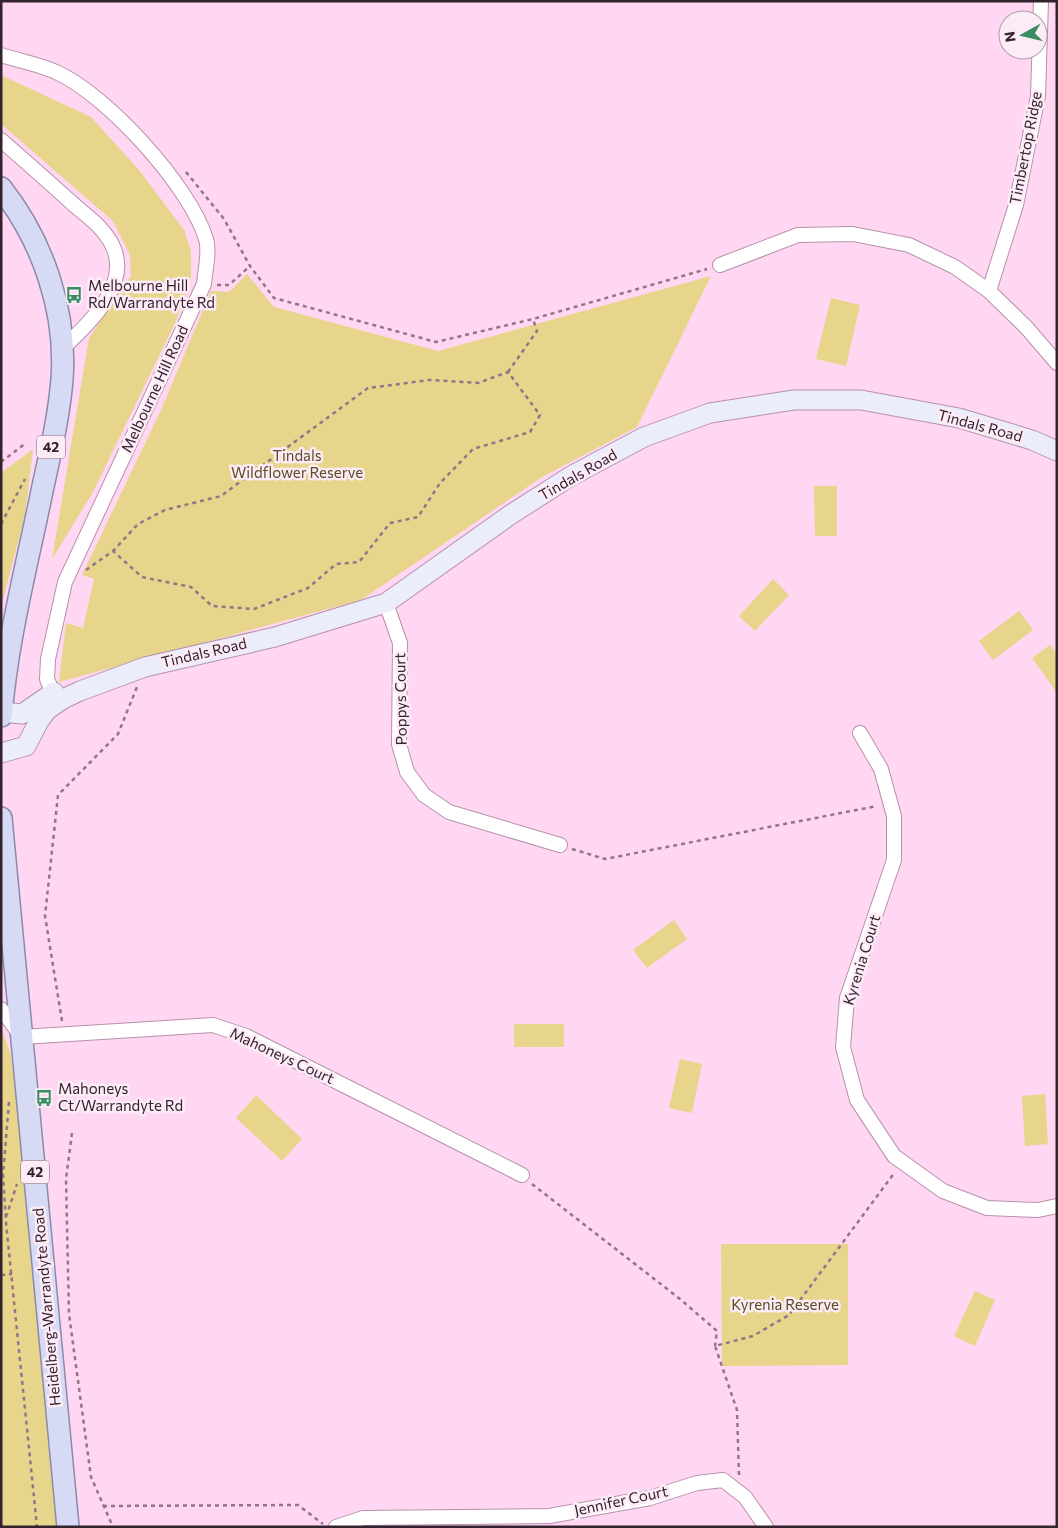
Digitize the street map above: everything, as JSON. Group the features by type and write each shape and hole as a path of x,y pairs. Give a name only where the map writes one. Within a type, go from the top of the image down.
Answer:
{"main road":[{"name":"42","path":"1,188 27,228 41,256 57,309 62,350 57,418 13,632 1,714"},
{"name":"Tindals Road","path":"1,714 24,713 56,697 145,667 275,638 386,603 510,515 571,476 644,437 710,413 794,400 861,400 959,418 1032,440 1057,452"},
{"name":"Tindals Road","path":"1,753 26,746 41,717 56,697"},
{"name":"Heidelberg-Warrandyte Road","path":"1,818 8,967 22,1037 68,1527"}],"street":[{"name":"Timbertop Ridge","path":"989,292 1016,205 1038,96 1041,1"},
{"name":"Melbourne Hill Road","path":"1,55 56,72 103,104 151,151 187,200 207,240 204,284 68,575 49,650 47,676 56,697"},
{"path":"1,140 96,224 110,241 116,254 115,280 103,304 89,323 62,350"},
{"path":"720,265 798,235 853,234 909,245 955,267 989,292 1026,327 1057,363"},
{"name":"Poppys Court","path":"386,603 400,644 399,744 407,772 424,795 449,812 560,845"},
{"name":"Kyrenia Court","path":"860,733 881,769 891,803 894,816 894,860 847,998 843,1047 857,1100 894,1156 943,1191 987,1208 1038,1210 1057,1206"},
{"path":"1,1008 22,1037"},
{"name":"Mahoneys Court","path":"22,1037 213,1025 246,1036 522,1175"},
{"name":"Jennifer Court","path":"336,1527 363,1518 549,1516 650,1498 697,1483 723,1480 745,1496 766,1527"}],"path":[{"path":"183,168 224,219 250,266 274,298 436,342 533,319 720,265"},
{"path":"204,284 229,285 250,266"},
{"path":"68,575 83,573 113,551 138,524 165,510 221,496 368,388 430,380 478,383 508,372 537,331 533,319"},
{"path":"113,551 142,577 191,587 212,606 254,609 308,588 336,564 359,562 390,524 418,517 440,483 473,449 530,432 540,415 525,392 508,372"},
{"path":"1,462 26,443"},
{"path":"1,524 25,479"},
{"path":"64,1034 45,916 58,794 118,734 145,667"},
{"path":"560,845 605,859 891,803"},
{"path":"8,1093 3,1174 37,1527"},
{"path":"72,1133 66,1179 69,1314 90,1477 113,1527"},
{"path":"714,1346 753,1336 789,1315 902,1163"},
{"path":"522,1175 680,1299 717,1331 714,1346 738,1410 740,1460 738,1491"},
{"path":"6,1218 19,1177"},
{"path":"1,1275 12,1274"},
{"path":"103,1506 298,1505 326,1527"}],"green space":[{"path":"1,75 91,117 139,170 184,230 191,251 191,277 176,321 92,494 52,559 89,338 131,276 130,255 113,221 1,124"},
{"name":"Tindals Wildflower Reserve","path":"247,274 274,307 438,351 711,276 637,427 542,477 361,600 59,682 66,623 83,628 94,579 82,575 161,410 211,291 229,292"},
{"path":"831,298 860,305 846,366 816,359"},
{"path":"33,449 25,515 1,607 1,473"},
{"path":"814,486 837,486 837,536 815,536"},
{"path":"773,579 789,595 755,631 739,616"},
{"path":"1019,611 1033,630 993,660 979,641"},
{"path":"1050,645 1057,654 1057,693 1032,658"},
{"path":"674,920 687,939 647,968 633,950"},
{"path":"514,1024 564,1024 564,1047 514,1047"},
{"path":"1,1027 10,1052 22,1127 58,1527 1,1527"},
{"path":"680,1059 702,1064 692,1113 669,1108"},
{"path":"1045,1094 1048,1144 1025,1146 1022,1096"},
{"path":"256,1095 302,1139 282,1161 236,1118"},
{"name":"Kyrenia Reserve","path":"721,1244 848,1244 848,1365 722,1366"},
{"path":"975,1291 995,1300 975,1346 954,1336"}],"place":[{"name":"Melbourne Hill Rd/Warrandyte Rd","path":"74,295"},
{"name":"Mahoneys Ct/Warrandyte Rd","path":"44,1098"}]}
